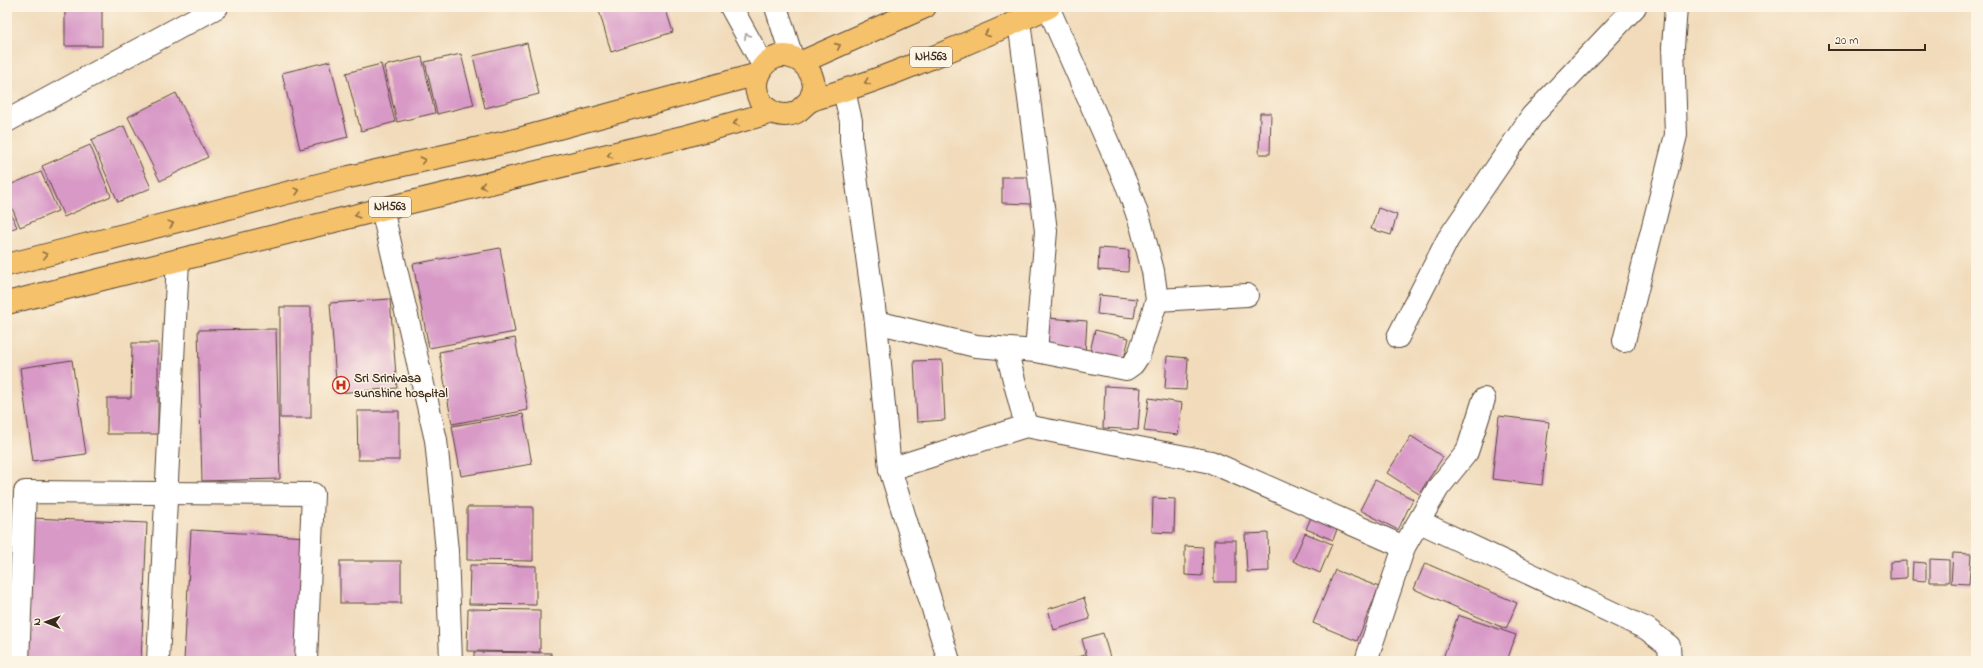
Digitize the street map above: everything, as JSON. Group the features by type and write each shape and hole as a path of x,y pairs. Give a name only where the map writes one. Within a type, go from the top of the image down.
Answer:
{"highway":[{"path":"7,265 349,177 511,141 761,69 776,57 797,59 925,7"},
{"name":"NH563","path":"7,303 382,209 660,143 773,112 783,115 794,113 803,108 810,100 844,91 906,68 1019,21 1048,7"},
{"path":"797,59 811,73 814,87 810,100"},
{"path":"761,69 756,85 758,96 764,106 773,112"}],"street":[{"path":"731,7 761,69"},
{"path":"776,7 797,59"},
{"path":"876,322 976,346 1036,351 1126,369 1133,364 1139,355 1157,300 1153,271 1141,225 1130,195 1048,7"},
{"path":"1398,337 1448,239 1532,116 1635,7"},
{"path":"1624,341 1676,135 1673,47 1676,7"},
{"path":"7,121 209,9"},
{"path":"1019,21 1046,231 1036,351"},
{"path":"844,91 851,121 851,140 876,322 890,469 949,661"},
{"path":"382,209 436,440 447,551 451,661"},
{"path":"158,661 178,260"},
{"path":"1157,300 1247,295"},
{"path":"1006,349 1026,426"},
{"path":"1366,661 1404,546 1420,522 1438,488 1467,452 1484,399"},
{"path":"890,469 1026,426 1211,462 1404,546"},
{"path":"18,661 25,492 313,494 306,661"},
{"path":"1420,522 1647,629 1669,646 1670,661"}],"building":[{"path":"65,7 102,7 102,46 65,46"},
{"path":"598,7 665,7 673,32 611,52"},
{"path":"527,43 539,94 485,108 473,56"},
{"path":"461,54 474,105 437,114 425,62"},
{"path":"422,57 435,113 397,122 384,66"},
{"path":"330,61 348,137 300,149 282,73"},
{"path":"381,64 395,122 361,131 346,73"},
{"path":"176,93 208,157 160,181 128,117"},
{"path":"1260,113 1271,113 1270,154 1259,154"},
{"path":"124,126 151,188 118,202 91,140"},
{"path":"90,145 111,196 64,217 42,166"},
{"path":"41,172 58,211 20,227 7,196 7,186"},
{"path":"1002,177 1032,177 1031,204 1002,203"},
{"path":"7,205 17,227 7,231"},
{"path":"1378,208 1397,215 1391,235 1371,229"},
{"path":"500,248 515,332 429,348 413,264"},
{"path":"1099,248 1129,250 1128,272 1098,270"},
{"path":"1099,295 1137,299 1134,318 1097,314"},
{"path":"390,299 397,388 337,393 330,303"},
{"path":"280,307 311,307 311,418 280,418"},
{"path":"1047,318 1087,321 1085,354 1044,351"},
{"path":"276,329 280,479 202,481 198,330"},
{"path":"1095,330 1129,338 1123,363 1089,356"},
{"path":"515,338 528,410 452,424 439,352"},
{"path":"132,343 158,343 158,434 107,434 107,398 131,398"},
{"path":"1167,356 1188,358 1186,390 1165,389"},
{"path":"72,360 86,454 33,461 20,368"},
{"path":"942,360 945,420 917,422 914,361"},
{"path":"1105,386 1141,388 1138,430 1103,428"},
{"path":"1149,398 1182,403 1178,435 1144,431"},
{"path":"357,411 399,411 399,460 358,460"},
{"path":"523,414 532,464 461,476 452,426"},
{"path":"1499,416 1549,422 1542,485 1492,479"},
{"path":"1411,436 1443,457 1419,494 1387,473"},
{"path":"1375,480 1413,499 1398,530 1360,510"},
{"path":"1153,498 1175,499 1174,533 1152,532"},
{"path":"467,507 533,507 533,561 467,560"},
{"path":"1313,513 1339,524 1333,540 1306,529"},
{"path":"32,518 147,523 141,661 26,661"},
{"path":"191,530 307,537 300,661 184,661"},
{"path":"1268,533 1269,571 1247,572 1245,534"},
{"path":"1305,533 1332,544 1320,573 1293,561"},
{"path":"1214,540 1236,540 1236,582 1214,582"},
{"path":"1185,546 1203,547 1202,576 1185,575"},
{"path":"1953,553 1971,554 1969,584 1951,583"},
{"path":"1930,559 1949,560 1949,582 1930,582"},
{"path":"340,561 401,561 401,603 340,603"},
{"path":"1906,561 1906,578 1890,579 1890,562"},
{"path":"1913,562 1926,563 1926,581 1912,580"},
{"path":"1425,563 1517,603 1506,629 1414,589"},
{"path":"470,565 536,566 536,605 469,604"},
{"path":"1335,570 1379,587 1357,641 1313,623"},
{"path":"1084,598 1090,619 1054,630 1048,609"},
{"path":"468,609 540,610 540,652 467,651"},
{"path":"1458,615 1516,635 1507,661 1442,661"},
{"path":"1103,633 1111,661 1088,661 1082,639"},
{"path":"474,652 551,653 551,661 474,661"},
{"path":"1085,655 1087,661 1065,661"}],"place":[{"name":"Sri Srinivasa sunshine hospital","path":"341,385"}]}
